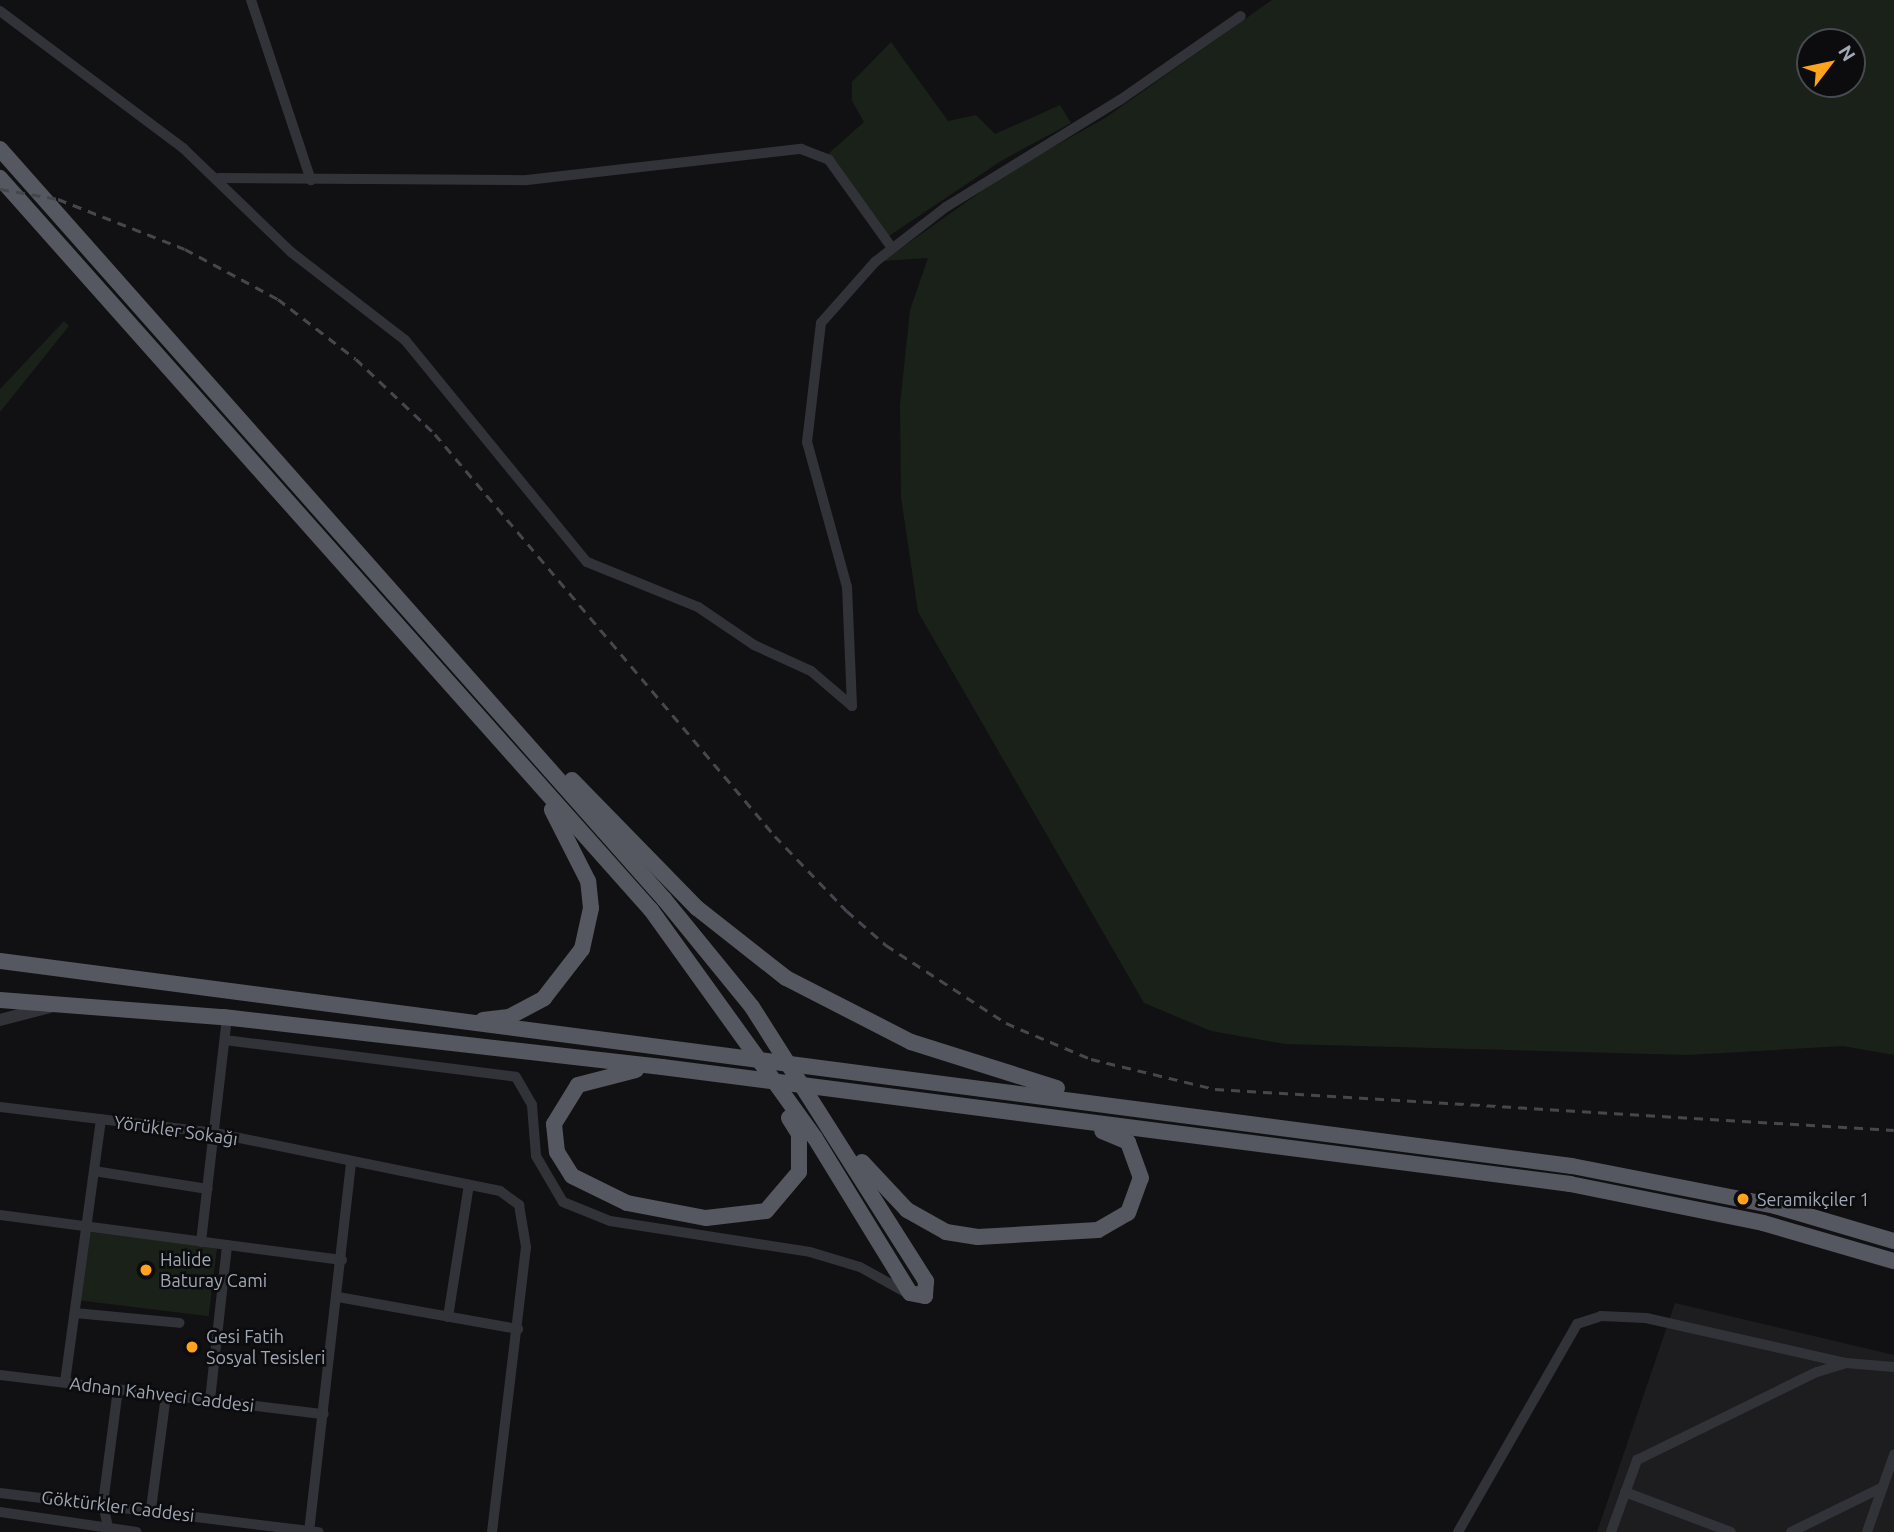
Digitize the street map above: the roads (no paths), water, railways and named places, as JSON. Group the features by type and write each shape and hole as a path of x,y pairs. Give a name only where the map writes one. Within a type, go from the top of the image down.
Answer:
{"highway":[{"path":"0,149 473,693 752,1007 825,1116 926,1281 925,1296 912,1296 730,1016 651,909 473,693 0,178"},
{"path":"457,1023 509,1017 552,992 579,957 591,908 586,872 569,835 473,693"},
{"path":"473,693 697,908 786,978 854,1017 939,1053 1131,1105"},
{"path":"0,961 457,1023 1131,1105 1572,1166 1775,1206 1894,1241"},
{"path":"0,1000 227,1017 662,1067 1570,1184 1763,1223 1894,1261"},
{"path":"662,1067 599,1075 567,1096 554,1136 563,1166 577,1180 666,1213 750,1216 773,1207 795,1182 807,1136"},
{"path":"825,1116 898,1203 946,1232 978,1237 1116,1224 1139,1190 1133,1149 1122,1137 1047,1116"}],"street":[{"path":"251,0 311,180"},
{"path":"0,11 219,178 291,252 421,356 587,562 698,607 754,645 811,671 852,706 846,587 812,470 807,414 821,323 892,248 975,187 1120,100 1241,16"},
{"path":"219,178 527,180 801,149 829,160 892,248"},
{"path":"0,1020 62,1005"},
{"path":"201,1242 227,1017"},
{"path":"225,1040 516,1077 533,1105 536,1156 563,1202 610,1221 810,1252 860,1267 912,1296"},
{"name":"Yörükler Sokağı","path":"0,1107 215,1133 500,1191 519,1205 526,1248 492,1532"},
{"path":"65,1382 101,1119"},
{"path":"313,1531 351,1162"},
{"path":"94,1171 208,1189"},
{"path":"448,1317 469,1185"},
{"path":"0,1215 342,1260"},
{"path":"209,1400 227,1245"},
{"path":"338,1297 518,1329"},
{"path":"75,1313 180,1323"},
{"path":"1458,1532 1577,1324 1601,1316 1646,1318 1846,1363 1894,1367"},
{"path":"1611,1532 1637,1460 1846,1363"},
{"name":"Adnan Kahveci Caddesi","path":"0,1375 324,1414"},
{"path":"109,1531 103,1503 118,1389"},
{"path":"151,1509 166,1395"},
{"path":"1867,1532 1894,1455"},
{"path":"1791,1532 1883,1487"},
{"path":"1625,1492 1709,1528 1731,1532"},
{"name":"Göktürkler Caddesi","path":"0,1493 103,1503 313,1531"},
{"name":"Göktürkler Caddesi","path":"0,1512 109,1531 137,1532"}],"railway":[{"path":"0,189 58,199 185,249 278,299 356,359 435,434 775,836 847,911 886,945 1006,1023 1091,1059 1215,1089 1894,1130"}],"place":[{"name":"Seramikçiler 1","path":"1743,1199"},
{"name":"Halide Baturay Cami","path":"146,1270"},
{"name":"Gesi Fatih Sosyal Tesisleri","path":"192,1347"}]}
